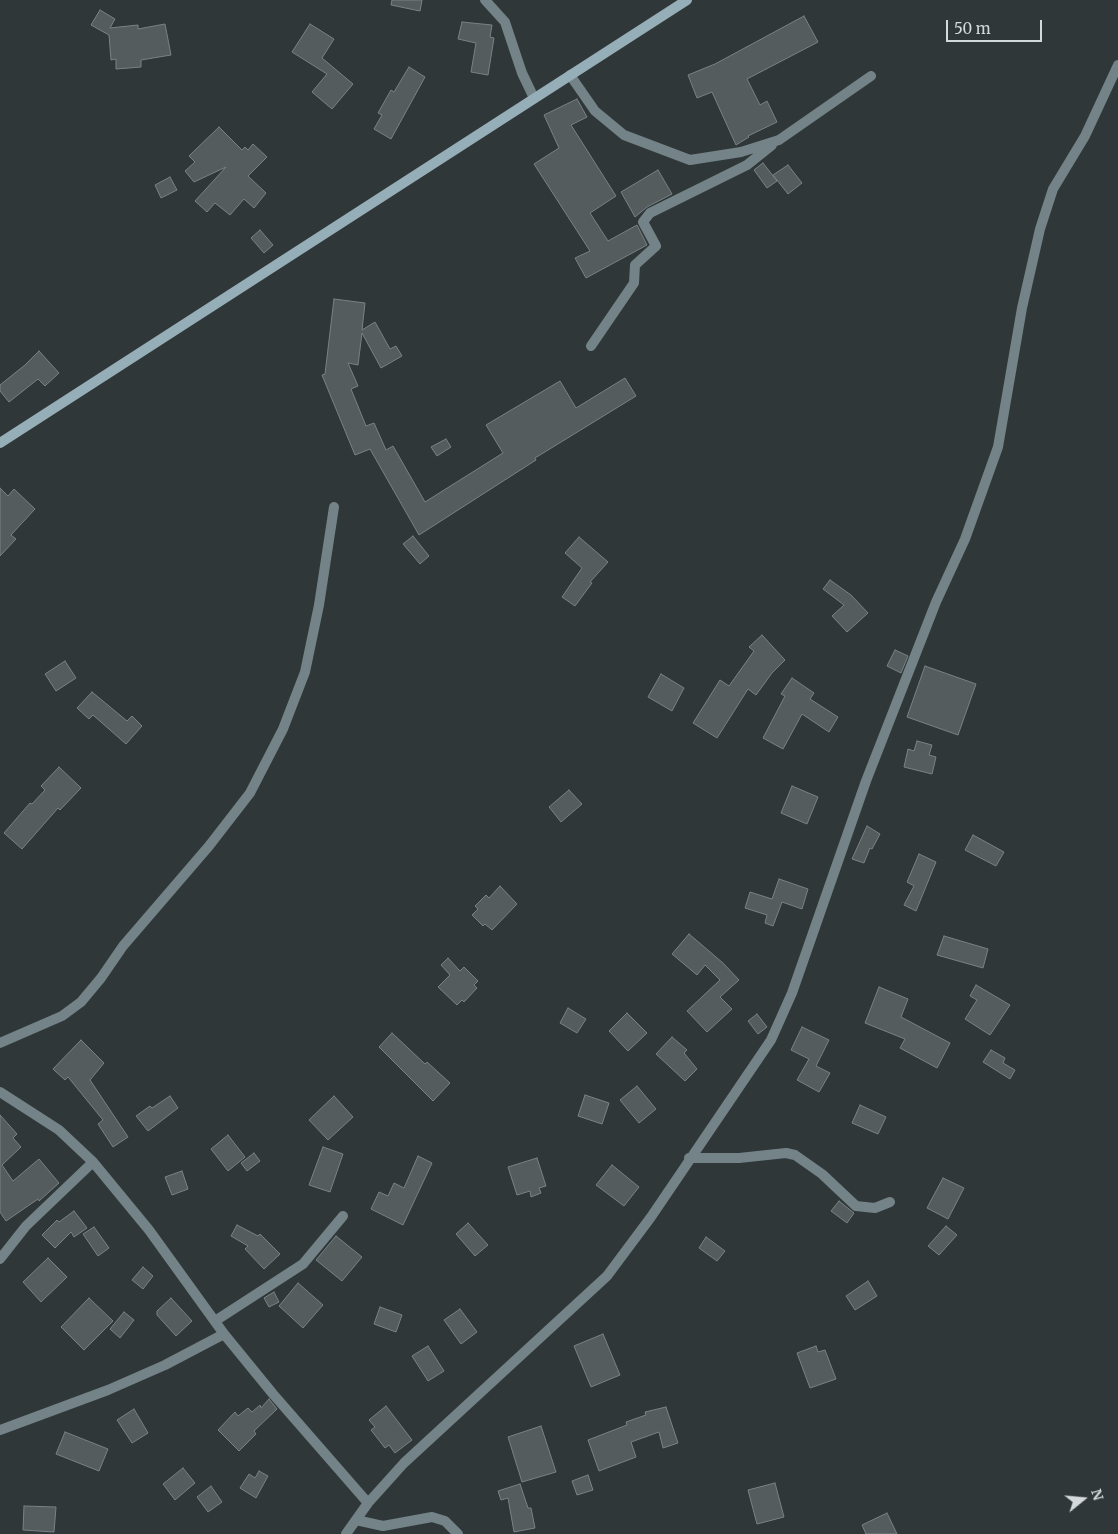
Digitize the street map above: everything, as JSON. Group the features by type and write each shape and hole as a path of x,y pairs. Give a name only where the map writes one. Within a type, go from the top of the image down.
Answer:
{"main road":[{"path":"0,443 687,0"}],"street":[{"path":"485,0 505,22 522,72 534,98"},
{"path":"346,1534 368,1503 404,1463 607,1276 651,1217 689,1158 771,1040 792,993 866,781 936,602 965,538 998,447 1022,308 1040,229 1053,189 1084,136 1118,65"},
{"path":"570,76 595,111 624,135 690,160 741,152 779,140"},
{"path":"591,346 634,283 635,266 656,246 643,222 650,214 747,165 779,140 871,76"},
{"path":"0,1042 62,1016 81,1002 123,946 209,846 250,793 283,729 305,672 319,604 334,507"},
{"path":"0,1092 59,1130 93,1162 148,1230 224,1334 368,1503"},
{"path":"689,1158 739,1158 786,1153 795,1155 822,1174 856,1206 875,1208 890,1202"},
{"path":"0,1259 26,1226 93,1162"},
{"path":"215,1321 303,1264 343,1216"},
{"path":"0,1430 116,1387 189,1354 224,1334"},
{"path":"356,1520 383,1526 432,1518 445,1521 458,1534"}],"building":[{"path":"392,0 422,0 420,11 391,5"},
{"path":"100,10 115,19 110,28 138,25 138,29 165,24 171,55 141,60 141,67 116,69 116,59 111,60 109,35 91,25"},
{"path":"804,16 818,42 747,79 760,105 767,101 777,122 748,136 736,145 712,92 697,98 688,75 715,64"},
{"path":"462,22 492,25 490,37 494,38 488,75 471,72 476,43 458,39"},
{"path":"310,24 334,39 322,58 353,84 332,109 312,92 327,74 292,52"},
{"path":"409,67 425,77 391,139 374,129 382,115 378,113 391,90 394,92"},
{"path":"577,99 587,117 571,125 616,196 590,213 608,241 637,225 647,245 586,278 575,258 590,251 534,164 559,148 544,115"},
{"path":"219,127 242,150 245,147 248,150 253,144 267,157 248,176 266,193 254,208 244,199 230,215 215,203 207,212 195,201 226,167 194,182 185,171 195,162 189,156"},
{"path":"763,163 777,181 767,188 754,170"},
{"path":"788,165 802,183 788,194 773,175"},
{"path":"658,170 672,194 647,207 635,217 621,192"},
{"path":"170,177 177,190 161,198 155,185"},
{"path":"260,230 273,245 264,253 251,238"},
{"path":"334,299 365,303 362,330 375,322 390,349 396,346 402,356 381,368 362,333 358,365 348,363 358,386 351,389 366,426 374,423 386,450 393,446 425,502 503,453 486,425 560,381 576,408 625,378 636,396 535,458 536,460 419,535 370,449 355,455 322,375 325,374"},
{"path":"39,351 59,373 45,386 38,379 9,402 0,391 0,385"},
{"path":"446,439 451,447 437,456 431,447"},
{"path":"0,488 8,496 14,489 35,509 11,535 16,539 0,556"},
{"path":"413,536 429,556 420,564 403,544"},
{"path":"579,537 608,562 590,582 592,583 575,606 562,597 582,568 565,553"},
{"path":"830,580 851,595 868,613 847,632 832,616 844,605 823,589"},
{"path":"762,635 785,660 772,673 756,695 748,689 717,738 693,723 720,680 729,686 754,651 749,647"},
{"path":"895,650 908,656 901,673 887,666"},
{"path":"65,661 76,678 56,691 45,674"},
{"path":"925,666 976,684 958,735 907,717"},
{"path":"661,674 684,688 672,711 648,697"},
{"path":"792,678 814,693 810,699 838,717 829,732 802,714 783,749 763,738 785,696 781,694"},
{"path":"92,692 127,721 132,716 142,726 126,744 93,715 89,719 77,708"},
{"path":"917,741 932,745 929,755 936,757 932,774 904,767 908,749 914,751"},
{"path":"59,767 81,788 60,810 58,808 22,849 4,833 30,803 32,804 45,790 41,786"},
{"path":"792,786 818,797 807,824 781,813"},
{"path":"569,790 582,804 561,822 549,807"},
{"path":"867,826 880,834 872,849 870,848 864,863 852,859"},
{"path":"973,835 1004,852 996,866 965,850"},
{"path":"919,854 936,862 916,911 904,905 914,886 907,882"},
{"path":"779,879 808,889 802,909 782,902 773,926 765,923 767,915 745,908 750,892 772,899"},
{"path":"500,886 517,904 492,930 485,924 483,926 472,915 478,909 475,906 486,895 489,898"},
{"path":"689,934 723,963 739,980 720,997 732,1009 707,1032 687,1011 720,980 705,965 697,975 672,954"},
{"path":"944,936 988,949 983,968 937,955"},
{"path":"448,958 460,971 464,967 478,981 474,985 477,988 464,1002 462,1000 457,1005 438,987 450,975 441,965"},
{"path":"976,985 1010,1005 990,1035 965,1019 977,1000 970,996"},
{"path":"879,987 908,999 901,1017 950,1043 937,1068 900,1048 905,1039 865,1023"},
{"path":"568,1008 586,1019 577,1033 560,1023"},
{"path":"627,1013 647,1033 628,1051 609,1031"},
{"path":"757,1014 767,1027 758,1034 748,1021"},
{"path":"802,1027 829,1040 816,1066 830,1073 819,1092 797,1080 809,1059 791,1050"},
{"path":"392,1033 425,1064 427,1062 450,1083 433,1101 379,1047"},
{"path":"672,1037 687,1050 684,1053 697,1069 685,1081 656,1054"},
{"path":"81,1040 104,1063 90,1080 128,1137 113,1147 98,1124 103,1120 68,1077 65,1080 53,1069"},
{"path":"991,1050 1005,1058 1003,1063 1015,1070 1010,1079 983,1062"},
{"path":"637,1086 656,1109 639,1123 620,1100"},
{"path":"585,1095 609,1103 602,1124 578,1116"},
{"path":"170,1096 178,1108 148,1131 136,1116 150,1106 152,1108"},
{"path":"334,1096 353,1117 328,1140 309,1120"},
{"path":"860,1105 886,1117 878,1134 852,1123"},
{"path":"0,1115 17,1134 13,1138 21,1147 2,1165 13,1181 39,1159 59,1183 39,1201 38,1199 6,1221 0,1212"},
{"path":"228,1135 245,1157 228,1171 211,1149"},
{"path":"323,1147 343,1154 330,1192 309,1185"},
{"path":"254,1153 260,1161 247,1171 241,1163"},
{"path":"418,1156 432,1163 403,1225 371,1209 379,1192 388,1196 394,1183 404,1188"},
{"path":"537,1158 546,1186 539,1188 541,1193 531,1197 530,1191 517,1195 508,1167"},
{"path":"612,1165 639,1187 624,1206 596,1185"},
{"path":"182,1171 188,1189 172,1195 165,1177"},
{"path":"943,1178 964,1188 948,1219 927,1208"},
{"path":"839,1201 854,1213 847,1223 831,1211"},
{"path":"74,1211 87,1228 74,1237 71,1232 55,1248 42,1235 57,1220 59,1222"},
{"path":"468,1223 488,1245 475,1256 456,1234"},
{"path":"237,1225 258,1236 260,1234 280,1254 264,1269 245,1249 248,1246 231,1236"},
{"path":"946,1226 957,1235 939,1255 928,1246"},
{"path":"94,1227 109,1248 98,1256 83,1234"},
{"path":"336,1236 362,1257 342,1281 316,1260"},
{"path":"706,1237 725,1251 717,1261 699,1248"},
{"path":"48,1258 67,1277 41,1302 23,1282"},
{"path":"143,1267 153,1276 143,1289 132,1280"},
{"path":"868,1281 877,1296 855,1310 846,1296"},
{"path":"298,1283 323,1305 303,1328 279,1306"},
{"path":"274,1292 279,1302 269,1307 264,1298"},
{"path":"89,1298 113,1321 84,1350 61,1327"},
{"path":"171,1298 192,1321 176,1336 157,1315 157,1311"},
{"path":"380,1307 402,1315 396,1332 374,1324"},
{"path":"460,1309 477,1332 461,1344 444,1320"},
{"path":"124,1312 134,1320 120,1338 110,1329"},
{"path":"603,1334 620,1375 591,1387 574,1346"},
{"path":"428,1346 444,1371 428,1381 412,1356"},
{"path":"816,1346 818,1352 825,1350 836,1379 810,1388 797,1353"},
{"path":"269,1399 277,1409 254,1431 256,1434 239,1451 218,1430 235,1412 238,1416 248,1408 252,1412 260,1405 261,1408"},
{"path":"386,1406 412,1440 395,1453 389,1445 385,1448 371,1430 375,1427 369,1420"},
{"path":"666,1407 678,1443 663,1448 659,1432 631,1442 636,1457 599,1471 588,1440 627,1425 626,1422 646,1415 645,1412"},
{"path":"134,1409 148,1433 132,1443 117,1420"},
{"path":"541,1426 556,1472 522,1482 508,1437"},
{"path":"65,1432 108,1449 99,1471 56,1454"},
{"path":"183,1468 195,1483 175,1500 163,1484"},
{"path":"259,1471 268,1476 256,1498 240,1488 249,1474 255,1478"},
{"path":"588,1475 593,1490 577,1495 572,1481"},
{"path":"775,1483 784,1517 757,1524 748,1490"},
{"path":"520,1484 528,1508 531,1508 535,1528 514,1532 508,1498 501,1500 498,1491"},
{"path":"211,1486 222,1502 208,1512 197,1497"},
{"path":"24,1506 56,1507 54,1532 23,1530"},
{"path":"887,1513 897,1534 866,1534 862,1525"}]}
